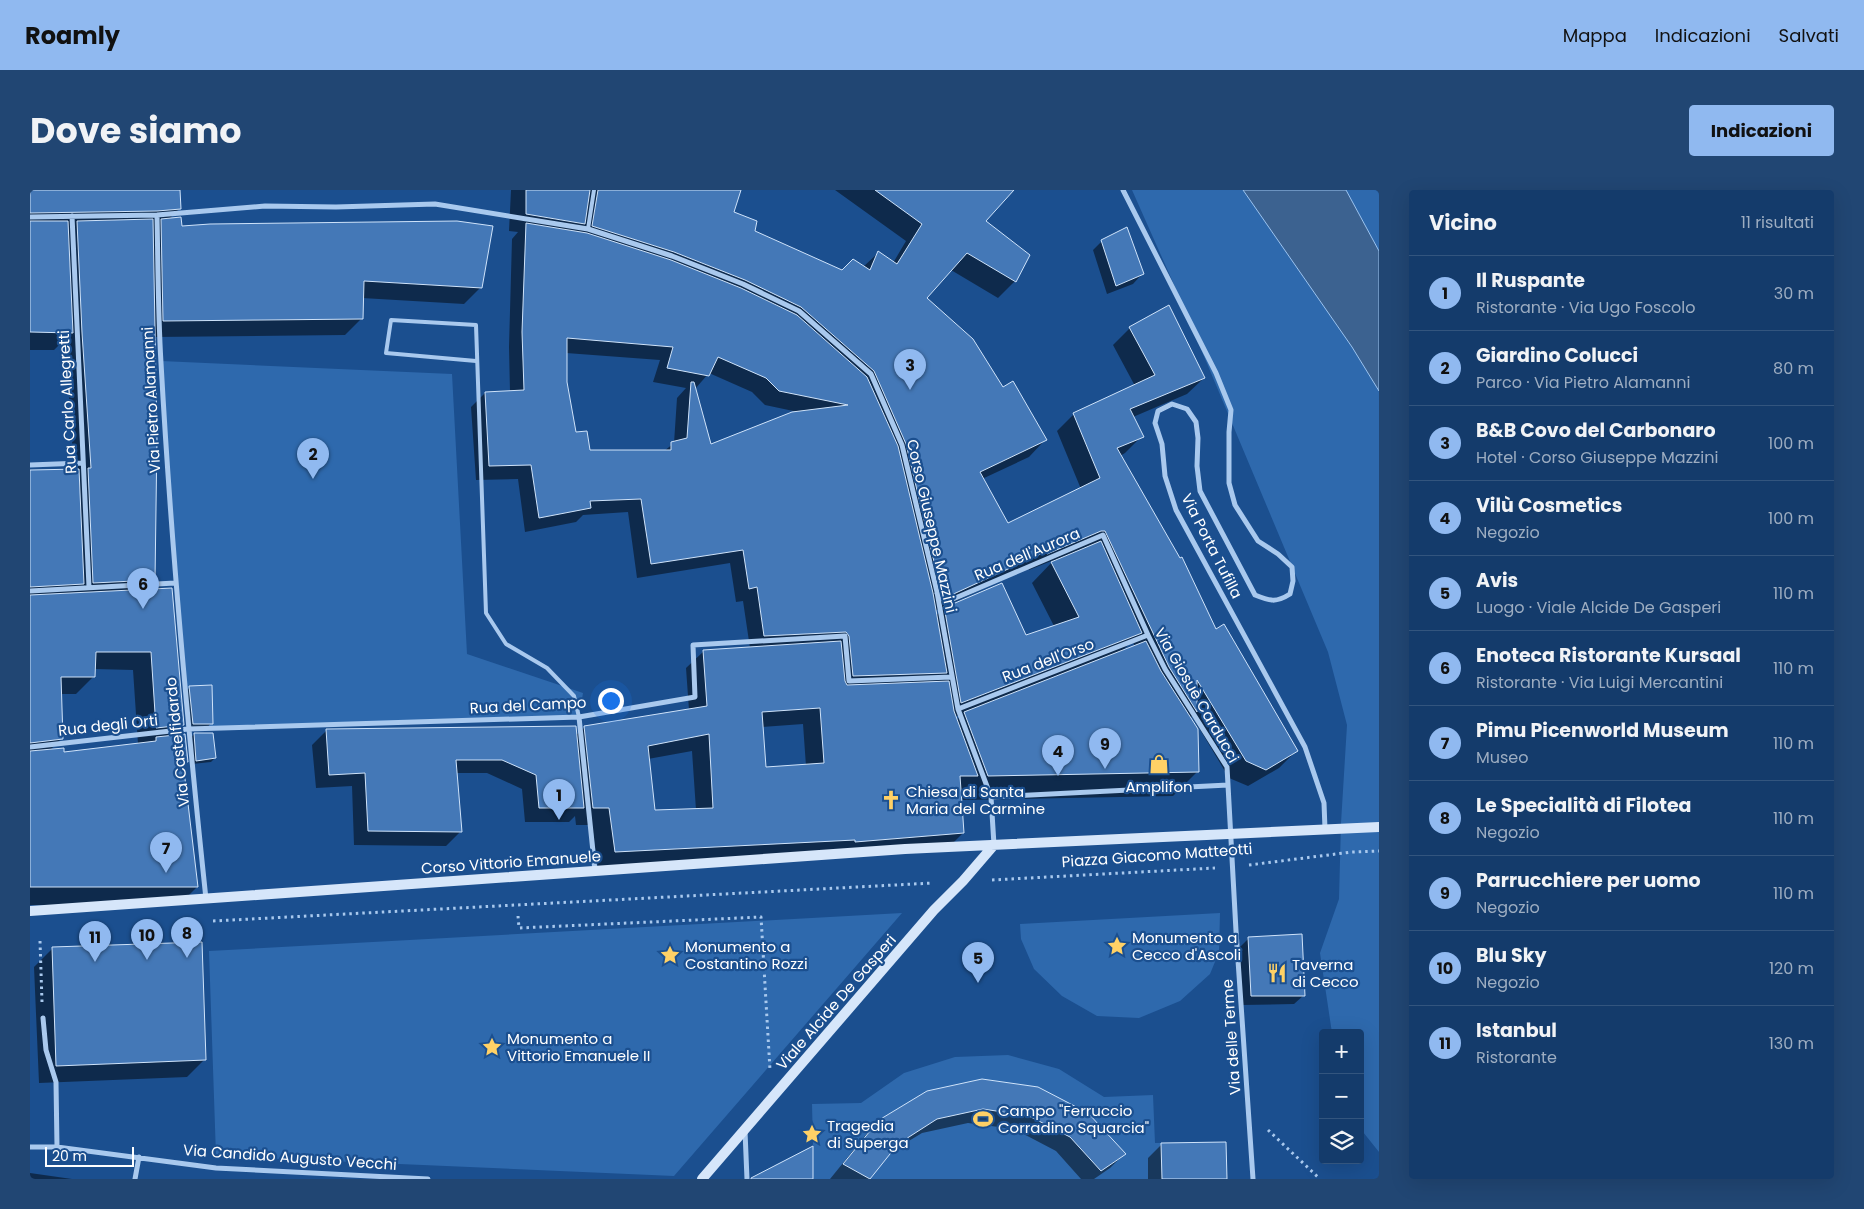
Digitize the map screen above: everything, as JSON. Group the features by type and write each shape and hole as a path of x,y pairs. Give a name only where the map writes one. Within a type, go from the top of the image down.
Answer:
{"street":[{"name":"Via Porta Tufilla","path":"1123,190 1216,372 1231,410 1229,483 1235,505 1258,541 1278,554 1292,567 1293,581 1290,594 1280,600 1267,600 1255,595 1200,491 1197,466 1198,438 1196,422 1187,409 1172,404 1158,411 1155,424 1162,444 1165,476 1176,510 1304,748 1324,803 1325,829"},
{"name":"Corso Giuseppe Mazzini","path":"30,217 157,215 265,206 336,207 435,204 588,229 672,256 743,284 799,311 871,374 902,445 937,592 958,709 992,796 994,845"},
{"name":"Via Pietro Alamanni","path":"157,215 161,361 175,583"},
{"name":"Rua Carlo Allegretti","path":"72,216 89,587"},
{"path":"30,465 82,463"},
{"name":"Rua dell'Aurora","path":"937,592 946,602 1102,535"},
{"name":"Via Giosuè Carducci","path":"1102,535 1165,669 1227,767 1228,785"},
{"path":"30,591 175,583"},
{"name":"Via Castelfidardo","path":"175,583 206,899"},
{"name":"Rua dell'Orso","path":"958,709 1148,635"},
{"name":"Rua del Campo","path":"188,729 579,717 695,697 693,644 845,636 849,681 951,677"},
{"path":"579,717 595,871"},
{"name":"Rua degli Orti","path":"30,747 188,729"},
{"path":"992,796 1228,785"},
{"name":"Piazza Giacomo Matteotti","path":"1228,785 1231,834"},
{"name":"Piazza Giacomo Matteotti","path":"994,845 1379,827"},
{"name":"Via delle Terme","path":"1231,834 1254,1179"},
{"name":"Corso Vittorio Emanuele","path":"30,911 994,845"},
{"name":"Viale Alcide De Gasperi","path":"702,1179 934,910 963,881 994,845"},
{"path":"43,1018 46,1050 56,1082 58,1148"},
{"path":"745,1130 747,1179"},
{"name":"Via Candido Augusto Vecchi","path":"30,1147 58,1148 139,1157 216,1168 428,1179"},
{"path":"135,1179 139,1157"},
{"path":"295,1172 295,1179"}],"lane":[{"path":"588,229 594,190"},
{"path":"476,361 386,353 391,320 476,325 486,613 506,644 547,668 574,696 579,717"}],"path":[{"name":"Piazza Giacomo Matteotti","path":"963,881 1232,867 1352,852 1379,851"},
{"path":"209,921 906,884"},
{"path":"518,916 519,928 761,917 772,1100"},
{"path":"40,941 43,1018"},
{"path":"1264,1127 1320,1179"}],"shaded area":[{"path":"1132,190 1243,190 1352,347 1379,391 1379,1152 1364,1133 1364,1029 1331,1029 1320,953 1339,899 1347,725 1328,652 1172,280"},
{"path":"1243,190 1346,190 1379,251 1379,391 1352,347"},
{"path":"1346,190 1379,190 1379,251"},
{"path":"161,361 452,374 467,654 583,693 579,717 188,729"},
{"path":"902,913 674,1176 216,1156 209,951"},
{"path":"1220,913 1219,952 1210,974 1180,1001 1139,1018 1097,1016 1062,996 1034,969 1021,939 1020,924"},
{"name":"Campo \"Ferruccio Corradino Squarcia\"","path":"1008,1055 1059,1069 1104,1097 1153,1095 1155,1143 1226,1142 1227,1179 776,1179 775,1165 813,1146 812,1104 861,1103 904,1073 955,1057"}],"building":[{"path":"30,190 180,190 181,209 30,213"},
{"path":"526,190 590,190 585,224 526,214"},
{"path":"598,190 741,190 734,212 757,221 755,231 842,270 853,259 870,270 878,251 897,264 922,224 875,190 1014,190 986,221 1030,255 1016,282 967,253 927,298 973,339 1003,387 1013,381 1047,440 980,472 1008,523 1100,478 1073,413 1155,375 1129,327 1169,305 1205,378 1130,409 1144,437 1117,448 1180,558 1182,557 1216,629 1224,624 1298,751 1266,770 1246,761 1197,680 1197,712 1169,667 1105,531 1047,554 1045,552 947,597 941,591 906,444 874,371 801,307 745,280 674,252 592,226"},
{"path":"181,217 182,226 457,221 493,226 482,288 364,281 363,319 163,321 161,219"},
{"path":"153,219 157,437 155,580 93,583 88,468 91,468 77,221"},
{"path":"30,221 68,221 73,333 30,332"},
{"path":"526,223 587,233 671,260 741,288 797,315 867,377 898,446 933,593 947,673 853,676 849,636 846,632 764,636 757,587 749,589 743,550 651,564 641,499 590,501 591,508 539,518 531,465 489,466 485,392 524,390 522,332","holes":["567,338 673,347 667,368 709,376 718,357 766,378 779,391 848,405 792,412 711,444 694,382 691,382 687,438 671,442 671,450 590,450 587,431 576,432 567,382"]},
{"path":"1127,227 1144,274 1116,286 1101,240"},
{"path":"79,469 84,584 30,587 30,470"},
{"path":"1101,541 1142,633 961,703 944,606 1002,583 1026,635 1079,617 1051,562"},
{"path":"172,588 184,725 156,728 151,652 96,652 95,677 61,677 63,739 30,743 30,595"},
{"path":"841,641 847,685 949,681 954,711 978,776 960,776 964,833 855,842 855,840 615,852 609,808 593,808 584,726 707,706 703,650","holes":["820,708 824,763 766,767 762,712","709,734 713,808 655,810 648,746"]},
{"path":"1146,641 1161,671 1198,729 1199,772 988,776 964,712"},
{"path":"212,685 213,724 193,724 189,686"},
{"path":"576,726 584,808 539,808 536,775 502,760 456,760 462,832 368,831 365,773 329,775 326,729"},
{"path":"194,733 213,733 216,758 196,761"},
{"path":"185,734 188,762 183,762 198,887 30,887 30,751 64,748 64,752 156,741 156,737"},
{"path":"1302,934 1305,996 1251,996 1248,937"},
{"path":"202,942 206,1060 56,1066 52,947"},
{"path":"982,1079 1038,1087 1088,1113 1126,1154 1101,1171 1070,1137 1029,1116 983,1109 937,1119 898,1144 870,1179 843,1164 879,1120 927,1091"},
{"path":"1226,1142 1227,1179 1162,1179 1161,1143"},
{"path":"813,1146 813,1179 751,1179 751,1178"}],"place":[{"name":"B&B Covo del Carbonaro","path":"910,390"},
{"name":"Giardino Colucci","path":"313,479"},
{"name":"Enoteca Ristorante Kursaal","path":"143,609"},
{"name":"Amplifon","path":"1159,764"},
{"name":"Parrucchiere per uomo","path":"1105,769"},
{"name":"Vilù Cosmetics","path":"1058,776"},
{"name":"Chiesa di Santa Maria del Carmine","path":"891,800"},
{"name":"Il Ruspante","path":"559,820"},
{"name":"Pimu Picenworld Museum","path":"166,873"},
{"name":"Monumento a Cecco d'Ascoli","path":"1117,946"},
{"name":"Monumento a Costantino Rozzi","path":"670,955"},
{"name":"Le Specialità di Filotea","path":"187,958"},
{"name":"Blu Sky","path":"147,960"},
{"name":"Istanbul","path":"95,962"},
{"name":"Taverna di Cecco","path":"1277,973"},
{"name":"Avis","path":"978,983"},
{"name":"Monumento a Vittorio Emanuele II","path":"492,1047"},
{"name":"Campo \"Ferruccio Corradino Squarcia\"","path":"983,1119"},
{"name":"Tragedia di Superga","path":"812,1134"}]}
